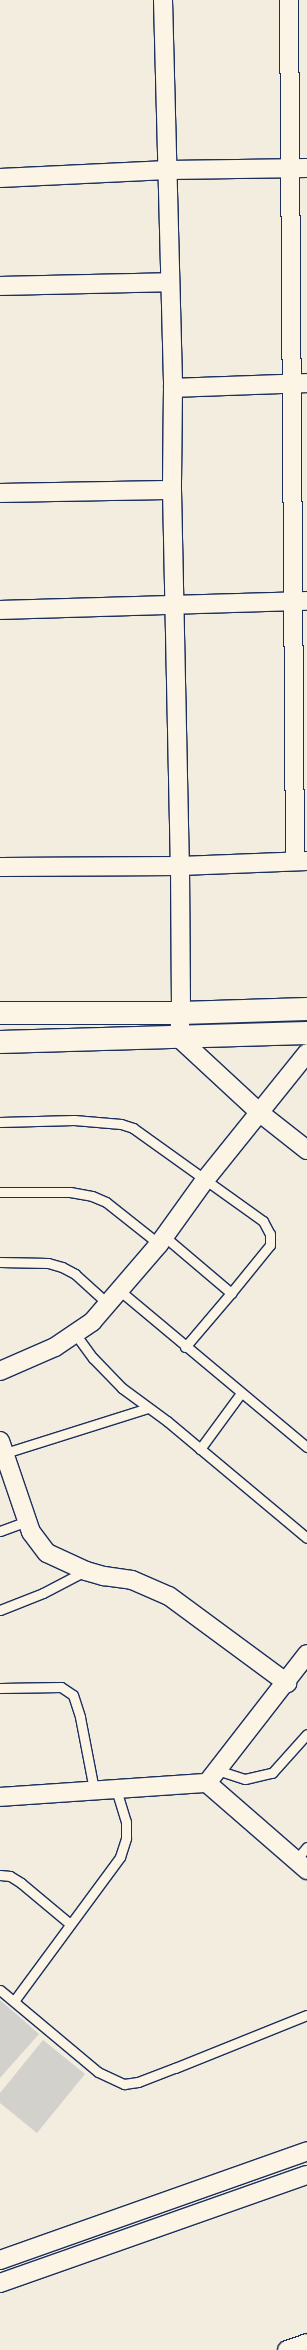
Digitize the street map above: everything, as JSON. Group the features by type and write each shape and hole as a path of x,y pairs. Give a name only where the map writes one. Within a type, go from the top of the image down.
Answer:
{"main road":[{"path":"0,1013 181,1013 307,1009"},
{"path":"0,1042 179,1038 307,1033"}],"street":[{"path":"163,0 173,388 172,490 176,605 180,866 181,1013 179,1038 260,1113 307,1150"},
{"path":"0,867 180,866 301,861 300,168 289,0"},
{"path":"0,178 168,170 300,168"},
{"path":"0,286 170,282"},
{"path":"173,388 300,384"},
{"path":"0,493 172,490"},
{"path":"0,610 301,601"},
{"path":"0,1371 55,1347 76,1335 92,1322 162,1241 205,1180 307,1053"},
{"path":"2,1450 35,1540 46,1553 86,1571 104,1576 132,1580 169,1596 287,1683"},
{"path":"0,1797 116,1789 212,1777 287,1683 307,1654"},
{"path":"212,1777 303,1859"},
{"path":"0,2260 307,2150"},
{"path":"0,2283 307,2175"},
{"path":"287,2350 307,2343"}],"lane":[{"path":"0,1122 74,1120 121,1124 143,1134 263,1221 270,1234 268,1250 185,1348"},
{"path":"0,1192 70,1192 92,1196 106,1202 162,1241 231,1293"},
{"path":"0,1262 48,1263 62,1267 113,1297 185,1348 307,1448"},
{"path":"76,1335 105,1370 148,1408 307,1538"},
{"path":"200,1449 241,1393"},
{"path":"2,1450 148,1408"},
{"path":"0,1531 27,1521"},
{"path":"0,1610 43,1593 86,1571"},
{"path":"0,1688 61,1687 73,1695 80,1717 94,1790"},
{"path":"212,1777 245,1779 264,1776 281,1766 307,1734"},
{"path":"14,2001 122,1851 126,1838 126,1822 116,1789"},
{"path":"0,1875 10,1876 22,1883 70,1924"},
{"path":"0,1990 98,2072 124,2084 175,2068 307,2015"}],"shaded area":[{"path":"0,2000 39,2034 0,2078"},
{"path":"43,2040 85,2074 37,2133 0,2103 0,2093"}]}
